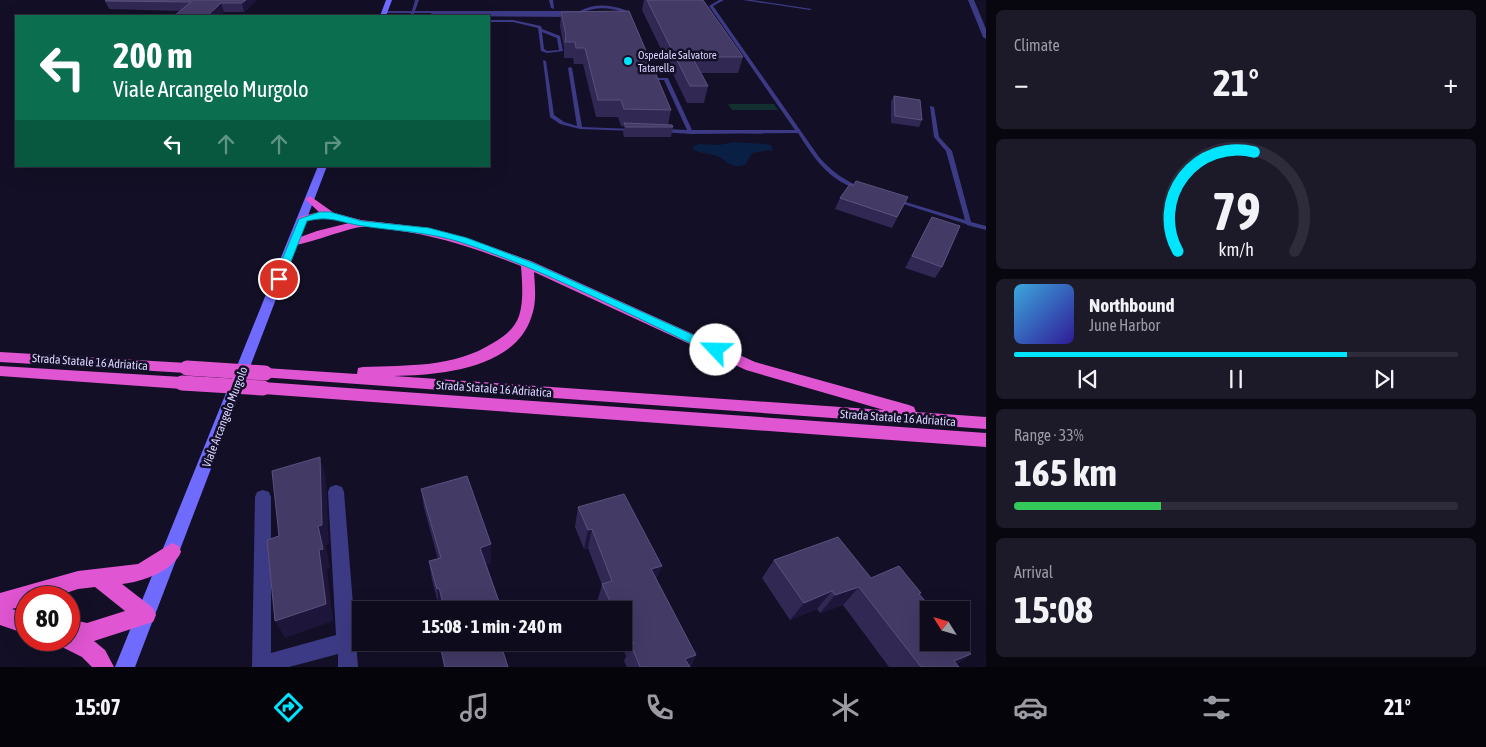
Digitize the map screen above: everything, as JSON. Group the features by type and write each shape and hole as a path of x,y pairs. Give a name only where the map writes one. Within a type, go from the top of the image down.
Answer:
{"highway":[{"path":"310,199 330,215"},
{"path":"303,219 320,214 330,215 361,223 429,231 464,240 527,264 751,366 936,419"},
{"path":"303,219 341,228"},
{"path":"293,243 361,223"},
{"path":"287,375 437,370 465,364 489,354 508,341 521,326 527,310 527,264"},
{"name":"Strada Statale 16 Adriatica","path":"0,357 187,368 264,381 986,440"},
{"name":"Strada Statale 16 Adriatica","path":"0,371 182,383 264,381 287,375 986,423"},
{"path":"0,380 75,384 182,383"},
{"path":"0,603 78,580 141,573 172,552"},
{"path":"100,579 146,615"},
{"path":"0,613 15,616"},
{"path":"0,613 15,619"},
{"path":"80,631 87,633 146,615"},
{"path":"80,644 101,661 103,667"}],"main road":[{"path":"384,12 389,0"},
{"name":"Viale Arcangelo Murgolo","path":"125,667 323,167"}],"street":[{"path":"971,0 986,37"},
{"path":"471,8 487,8"},
{"path":"433,14 478,13 581,16"},
{"path":"336,492 348,667"},
{"path":"263,497 261,666 346,642"}],"lane":[{"path":"413,13 417,0"},
{"path":"551,0 553,8"},
{"path":"702,6 712,6 722,0"},
{"path":"745,0 810,9"},
{"path":"712,6 827,172 841,182 868,191"},
{"path":"413,13 581,12 589,8 604,7 618,9 627,14 628,16 622,21"},
{"path":"384,12 581,16"},
{"path":"490,21 530,23 540,27 540,30 542,50 547,52 561,51 559,37 540,30"},
{"path":"544,61 552,116 562,123 580,128 636,130"},
{"path":"570,68 580,128"},
{"path":"643,79 666,79 691,132"},
{"path":"758,82 765,82"},
{"path":"770,99 776,98"},
{"path":"932,107 937,137 949,151 969,224"},
{"path":"782,116 789,116"},
{"path":"654,130 799,132"},
{"path":"886,198 986,228"}],"green space":[{"path":"728,104 774,104 778,110 732,110"}],"water":[{"path":"734,142 771,145 773,150 752,153 746,164 737,166 717,156 696,151 692,147 699,144 719,145"}],"building":[{"path":"246,0 242,3 221,3 208,15 175,15 191,2 105,1"},
{"path":"647,0 703,0 743,57 692,57 708,86 690,86"},
{"path":"629,11 650,60 645,60 642,63 652,65 671,110 624,109 621,100 598,100 585,48 576,48 575,42 565,42 566,35 561,12"},
{"path":"894,96 920,100 922,120 895,116"},
{"path":"624,123 672,125 673,127 626,127"},
{"path":"856,181 908,197 897,217 840,198 850,184 853,186"},
{"path":"932,217 960,226 942,267 912,256"},
{"path":"320,457 322,525 318,526 323,549 319,550 326,604 275,621 267,540 279,536 272,471"},
{"path":"467,476 491,544 480,548 499,601 443,601 429,561 441,558 421,489"},
{"path":"624,494 662,566 651,569 696,655 685,659 690,667 640,667 632,647 634,644 632,639 632,601 610,601 602,584 612,581 592,529 588,530 578,507"},
{"path":"838,537 871,578 899,566 925,601 920,601 920,651 968,651 971,654 954,661 959,667 921,667 859,587 835,595 832,591 804,603 774,560"},
{"path":"441,651 503,651 508,667 445,667"}],"place":[{"name":"Ospedale Salvatore Tatarella","path":"628,61"}],"route":[{"path":"279,279 303,219 320,214 361,223 429,231 464,240 527,264 716,350"}]}
